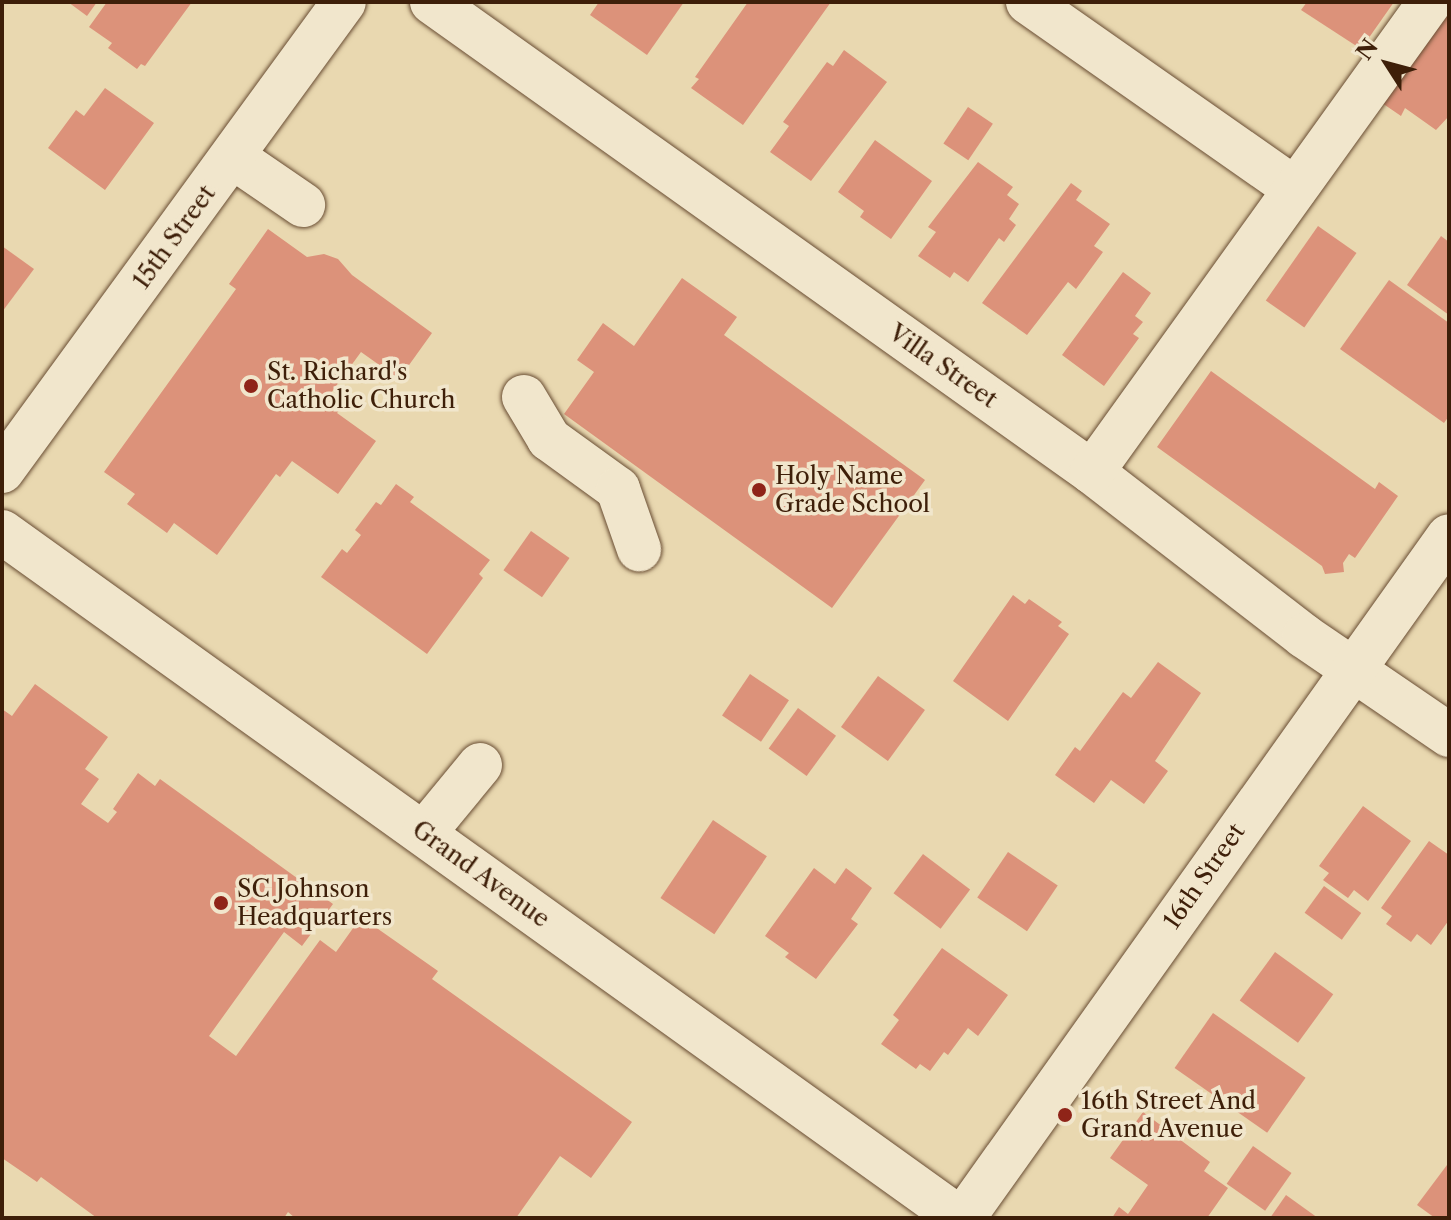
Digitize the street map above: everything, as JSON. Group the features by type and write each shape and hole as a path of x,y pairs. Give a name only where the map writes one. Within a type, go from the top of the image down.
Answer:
{"street":[{"name":"15th Street","path":"2,471 344,2"},
{"name":"Villa Street","path":"432,2 1092,472 1304,636 1449,735"},
{"path":"1028,2 1295,189"},
{"path":"1092,472 1430,2"},
{"path":"233,157 303,205"},
{"path":"524,397 549,439 618,489 639,549"},
{"name":"Grand Avenue","path":"2,532 961,1218"},
{"name":"16th Street","path":"961,1218 1449,536"},
{"path":"424,833 480,765"}],"building":[{"path":"68,2 97,2 87,16"},
{"path":"107,2 192,2 145,66 141,64 137,69 108,48 112,43 89,27"},
{"path":"599,2 684,2 647,55 590,15"},
{"path":"748,2 831,2 743,125 691,88 699,79 695,77"},
{"path":"1307,2 1394,2 1361,49 1301,10"},
{"path":"1444,12 1449,15 1449,116 1436,130 1405,108 1401,116 1382,103"},
{"path":"844,50 887,82 811,181 770,152 789,126 783,122 827,62 833,66"},
{"path":"105,88 154,123 105,190 48,148 76,110 84,116"},
{"path":"968,107 993,124 968,160 943,143"},
{"path":"875,140 932,181 891,239 860,217 864,211 838,192"},
{"path":"978,162 1013,187 1007,195 1019,204 1009,219 1016,225 1004,242 999,238 968,282 954,272 950,278 918,256 936,232 928,227"},
{"path":"1071,183 1082,191 1076,200 1110,224 1094,246 1103,252 1076,289 1068,282 1027,335 982,303"},
{"path":"1318,226 1357,253 1304,328 1266,301"},
{"name":"St. Richard's Catholic Church","path":"268,229 307,257 324,254 338,259 352,275 432,333 399,379 361,352 331,393 345,403 337,413 376,441 338,494 292,461 280,477 276,474 217,555 174,523 167,533 127,504 135,494 104,472 236,289 229,284"},
{"path":"1441,236 1449,242 1449,315 1407,285"},
{"path":"2,246 34,269 2,312"},
{"path":"1123,272 1151,293 1135,316 1143,322 1133,334 1139,338 1104,386 1062,355"},
{"path":"682,278 737,317 724,335 925,480 832,608 564,414 594,372 577,360 603,323 634,346"},
{"path":"1389,280 1449,323 1449,416 1444,423 1340,349"},
{"path":"1211,371 1375,489 1379,482 1398,496 1355,558 1349,554 1343,563 1344,572 1325,574 1322,566 1157,447"},
{"path":"396,484 414,497 410,502 490,560 479,574 483,578 427,654 321,577 342,549 347,553 361,535 355,530 376,502 381,505"},
{"path":"531,531 570,558 542,597 503,570"},
{"path":"1013,595 1025,604 1029,599 1062,622 1058,626 1069,634 1008,721 953,681"},
{"path":"1158,662 1201,693 1155,761 1168,771 1144,804 1111,780 1094,803 1055,775 1075,747 1080,751 1123,692 1131,698"},
{"path":"750,674 789,700 761,742 722,715"},
{"path":"878,676 925,710 888,761 841,727"},
{"name":"SC Johnson Headquarters","path":"35,684 108,737 85,769 99,779 81,804 108,823 117,812 113,809 138,773 155,786 160,779 333,904 302,946 284,932 209,1036 236,1056 320,940 336,952 361,917 438,971 432,979 632,1122 591,1178 560,1156 516,1218 295,1218 288,1212 284,1218 97,1218 41,1177 37,1182 2,1158 2,709 12,716"},
{"path":"798,708 836,736 807,776 769,748"},
{"path":"1363,806 1411,841 1368,901 1354,890 1348,898 1323,880 1329,873 1319,866"},
{"path":"713,820 767,856 714,934 660,898"},
{"path":"1429,841 1449,855 1449,920 1431,945 1417,934 1411,942 1386,924 1392,916 1381,908"},
{"path":"1008,852 1058,886 1027,931 977,898"},
{"path":"923,854 970,890 941,929 894,893"},
{"path":"814,868 835,884 846,868 872,888 851,919 858,924 816,979 785,957 789,953 765,936"},
{"path":"1324,886 1361,913 1342,940 1305,913"},
{"path":"942,948 1008,995 978,1036 968,1028 948,1055 944,1052 930,1071 920,1064 916,1069 881,1044 899,1020 893,1015"},
{"path":"1275,952 1333,994 1298,1043 1240,1001"},
{"path":"1213,1013 1306,1078 1267,1133 1175,1068"},
{"path":"1143,1112 1210,1162 1204,1171 1228,1188 1207,1218 1112,1218 1119,1207 1128,1214 1148,1185 1110,1158"},
{"path":"1253,1146 1292,1173 1265,1211 1227,1184"},
{"path":"1447,1165 1449,1218 1435,1218 1417,1205"},
{"path":"1286,1195 1318,1218 1270,1218"}],"place":[{"name":"St. Richard's Catholic Church","path":"251,386"},
{"name":"Holy Name Grade School","path":"759,490"},
{"name":"SC Johnson Headquarters","path":"221,903"},
{"name":"16th Street And Grand Avenue","path":"1065,1115"}]}
